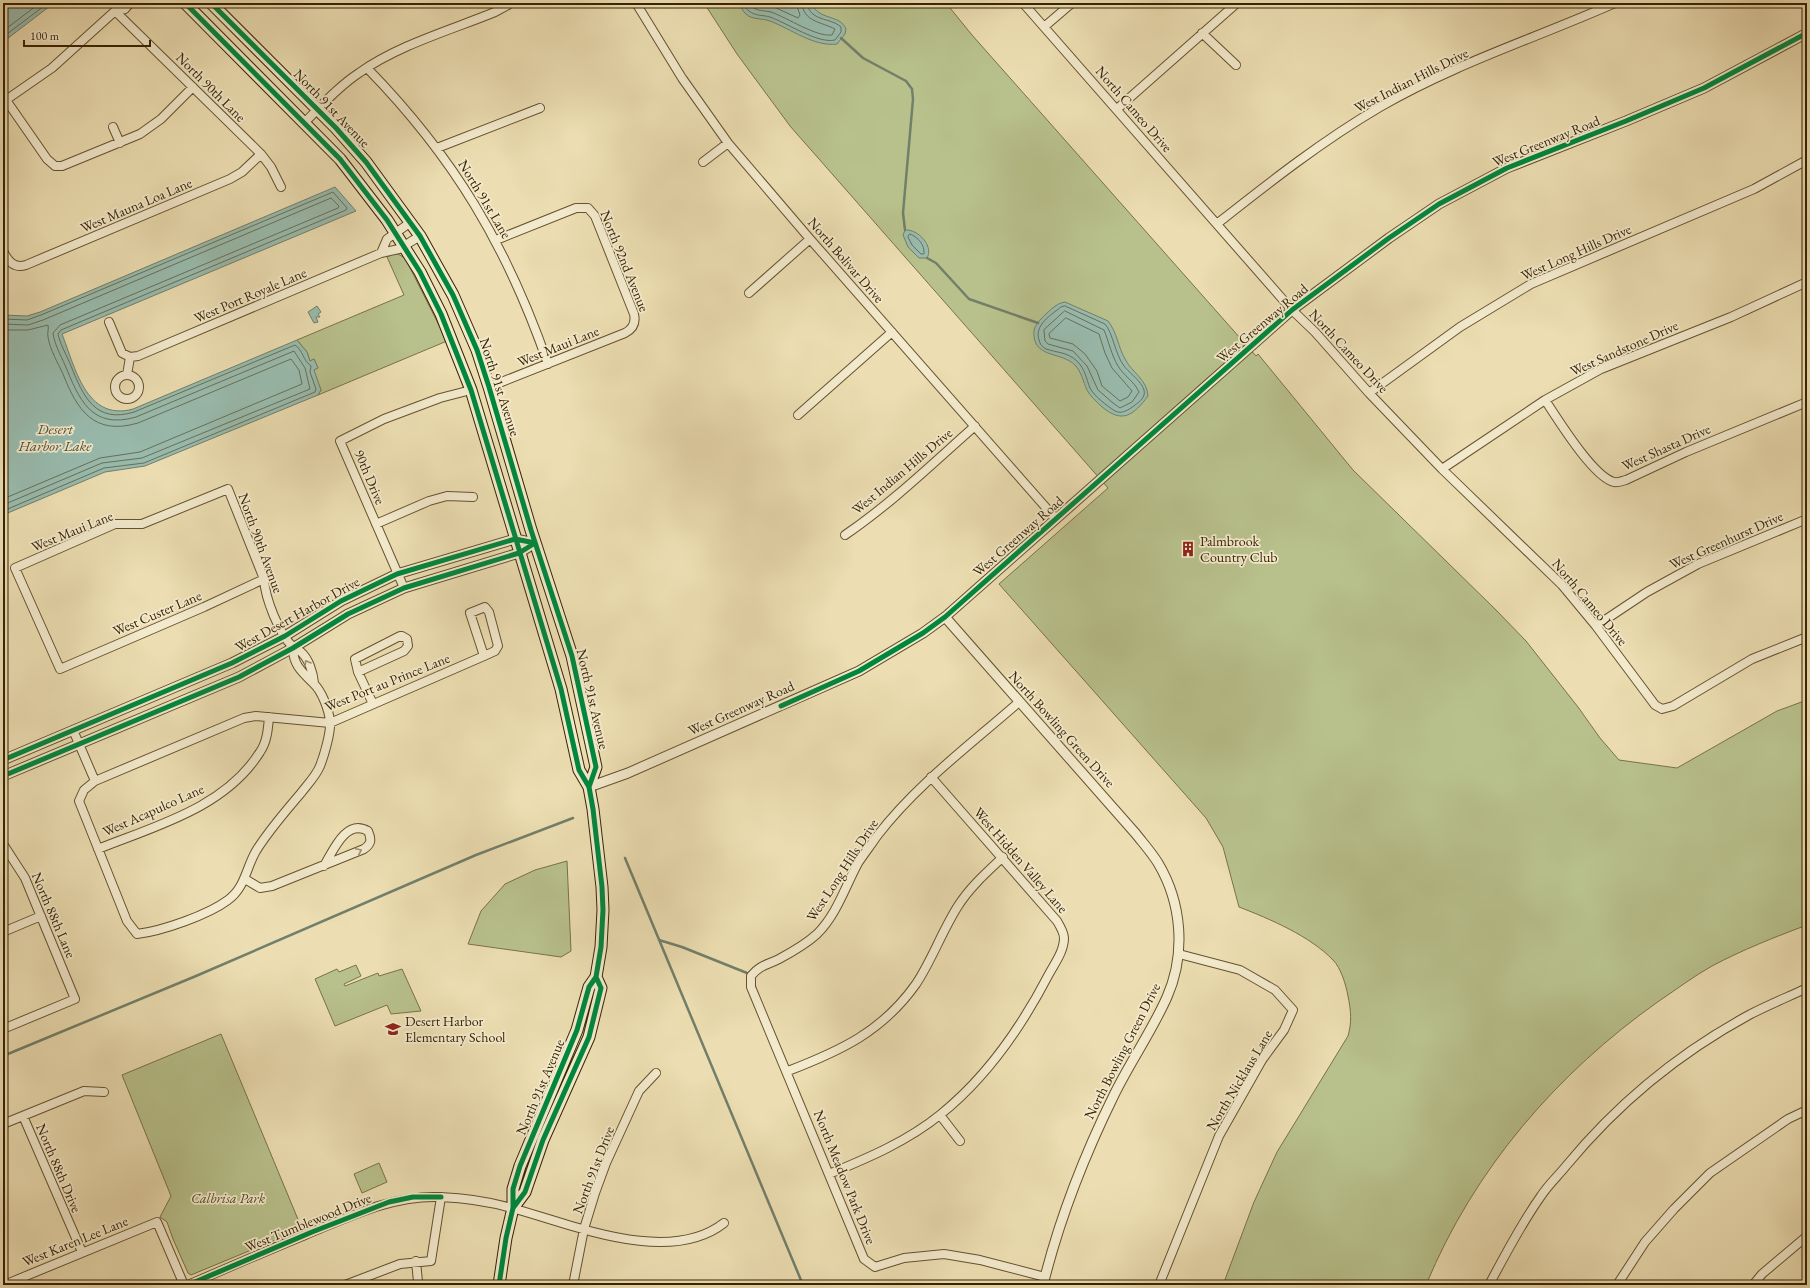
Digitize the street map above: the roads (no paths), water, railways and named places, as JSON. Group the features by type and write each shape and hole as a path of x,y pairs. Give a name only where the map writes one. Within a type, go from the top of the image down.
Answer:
{"main road":[{"name":"North 91st Avenue","path":"184,3 304,122 360,183 396,233 441,314 471,390 561,689 579,770 589,787 595,821 603,910 601,947 596,977 589,987 577,1030 520,1166 512,1189 513,1208 506,1238 499,1285"},
{"name":"North 91st Avenue","path":"211,3 318,109 366,162 411,222 453,295 477,350 535,543 572,656 596,767 589,787"},
{"name":"North 91st Avenue","path":"513,1208 525,1192 543,1140 588,1036 598,1005 601,988 596,977"},
{"path":"563,1064 575,1069"}],"street":[{"path":"130,3 125,9 116,7 52,68 4,101 47,160 56,166 67,164 140,134 161,119 193,87"},
{"name":"North Bolivar Drive","path":"636,3 682,78 728,143 810,239 1056,518"},
{"name":"North Cameo Drive","path":"1023,3 1218,223 1292,310 1316,332 1369,393 1442,469 1548,571 1596,626 1655,705 1662,709 1673,706 1752,659 1807,637"},
{"path":"1044,27 1072,3"},
{"path":"1118,109 1237,3"},
{"name":"West Indian Hills Drive","path":"1218,223 1295,162 1380,107 1455,69 1614,3"},
{"path":"304,122 348,81 366,68 393,53 495,12 508,4"},
{"name":"North 90th Lane","path":"116,7 193,87 261,154 271,167 281,187"},
{"name":"West Greenway Road","path":"589,787 627,773 859,671 923,633 945,617 1292,310 1389,238 1439,204 1507,168 1626,121 1704,88 1807,33"},
{"path":"1202,34 1236,65"},
{"name":"North 91st Lane","path":"366,68 402,105 437,148 466,188 496,240 533,320 548,364"},
{"path":"437,148 540,108"},
{"path":"113,127 120,143"},
{"path":"703,162 728,143"},
{"name":"West Mauna Loa Lane","path":"3,251 8,260 14,265 26,265 230,180 242,172 261,154"},
{"name":"West Long Hills Drive","path":"1369,393 1460,327 1531,284 1754,189 1807,160"},
{"name":"North 92nd Avenue","path":"496,240 576,208 588,208 595,216 635,318 634,325"},
{"path":"380,253 388,239 411,222"},
{"name":"West Port Royale Lane","path":"130,357 138,356 380,253 404,246 420,236"},
{"path":"749,293 810,239"},
{"name":"West Sandstone Drive","path":"1442,469 1545,400 1601,369 1731,317 1807,282"},
{"path":"109,322 120,349 130,357 127,375"},
{"name":"West Maui Lane","path":"489,387 625,333 634,325"},
{"path":"798,415 892,332"},
{"name":"90th Drive","path":"404,588 340,441 358,430 384,419 440,398 471,390"},
{"name":"West Shasta Drive","path":"1545,400 1575,446 1606,479 1615,483 1626,480 1686,452 1807,402"},
{"name":"West Indian Hills Drive","path":"845,535 865,522 894,498 975,426"},
{"name":"West Maui Lane","path":"60,669 15,568 115,524 142,524 228,488"},
{"name":"North 90th Avenue","path":"98,849 126,921 137,934 153,932 215,909 234,895 245,879 255,852 320,767 330,723 326,704 314,683 313,672 301,652 293,648 285,636 265,591 264,579 228,488"},
{"path":"376,524 429,501 447,496 472,497"},
{"name":"West Greenhurst Drive","path":"1596,626 1647,592 1698,564 1807,519"},
{"name":"West Desert Harbor Drive","path":"3,760 232,663 285,636 341,601 397,574 456,555 515,539 535,543"},
{"name":"West Desert Harbor Drive","path":"3,776 239,677 293,648 348,614 404,588 519,553 535,543"},
{"name":"West Custer Lane","path":"60,669 204,607 264,579"},
{"name":"West Port au Prince Lane","path":"95,781 244,718 256,716 330,723 484,656 495,651 498,646 489,612 485,607 470,613 484,656"},
{"name":"North Bowling Green Drive","path":"945,617 1018,702 1136,834 1158,863 1169,885 1175,903 1179,954 1168,996 1120,1083 1089,1149 1062,1221 1044,1281"},
{"path":"358,672 404,651 408,646 407,639 400,636 355,658 358,672 372,704"},
{"name":"West Long Hills Drive","path":"751,976 759,967 792,952 817,934 836,909 858,864 869,846 903,804 931,777 1018,702"},
{"name":"West Acapulco Lane","path":"98,849 199,807 225,791 261,752 267,738 269,717"},
{"path":"74,730 95,781 84,790 79,801 98,849"},
{"name":"West Hidden Valley Lane","path":"829,1174 872,1156 911,1134 940,1115 967,1091 1005,1046 1042,988 1062,951 1064,937 1057,921 1003,857 931,777"},
{"path":"245,879 260,888 272,886 324,866 364,850 369,845 371,838 368,831 359,827 351,829 336,845 324,866"},
{"name":"North 88th Lane","path":"3,844 24,878 75,999 3,1029"},
{"path":"788,1071 834,1053 872,1031 916,984 957,907 973,885 1003,857"},
{"path":"3,932 41,916"},
{"name":"North Nicklaus Lane","path":"1160,1285 1219,1136 1262,1060 1284,1030 1293,1010 1275,990 1240,970 1179,954"},
{"name":"North Meadow Park Drive","path":"751,976 751,987 788,1071 864,1259 875,1267 904,1258 944,1254 980,1260 1044,1281"},
{"path":"1489,1285 1509,1248 1541,1196 1587,1141 1623,1105 1663,1070 1708,1039 1750,1014 1807,988"},
{"name":"North 91st Drive","path":"572,1285 584,1229 595,1193 639,1091 656,1073"},
{"path":"3,1124 84,1091 104,1092"},
{"path":"1617,1285 1645,1242 1674,1209 1710,1173 1788,1119 1807,1110"},
{"path":"940,1115 960,1141"},
{"name":"North 88th Drive","path":"23,1116 82,1252"},
{"name":"West Tumblewood Drive","path":"188,1285 312,1232 389,1202 413,1197 441,1197 513,1208 584,1229 640,1241 664,1242 683,1240 713,1232 724,1223"},
{"path":"345,1285 375,1272 416,1261 431,1261 441,1197"},
{"name":"West Karen Lee Lane","path":"4,1285 157,1222 184,1285"},
{"path":"1753,1285 1762,1274 1807,1236"},
{"path":"416,1261 418,1282"}],"water":[{"path":"3,3 54,3 3,42"},
{"path":"739,3 811,3 819,13 843,24 846,29 845,34 837,44 820,43 803,37 770,21 748,16"},
{"name":"Desert Harbor Lake","path":"335,187 356,211 62,334 78,376 85,389 93,400 104,407 117,411 133,409 297,340 307,352 310,361 314,359 318,368 314,370 321,390 318,395 145,466 105,472 3,515 3,315 27,316 40,312"},
{"path":"905,230 915,232 924,239 929,253 927,258 919,258 908,247 903,235"},
{"path":"1065,302 1108,321 1111,325 1125,359 1145,385 1147,390 1148,396 1132,413 1121,416 1108,412 1087,390 1081,374 1075,365 1070,361 1050,354 1039,348 1034,336 1035,327 1046,314 1058,304"},
{"path":"317,306 321,312 318,314 320,317 316,317 318,322 314,323 308,312"}],"waterway":[{"path":"841,38 863,58 906,81 912,89 913,99 903,213 905,230"},
{"path":"927,258 936,263 969,299 1038,323"},
{"path":"3,1056 196,976 476,855 573,818"},
{"path":"625,858 803,1285"},
{"path":"659,940 682,947 747,973"}],"place":[{"name":"Palmbrook Country Club","path":"1188,549"},
{"name":"Desert Harbor Elementary School","path":"393,1029"}],"park label":[{"name":"Calbrisa Park","path":"228,1198"}]}
